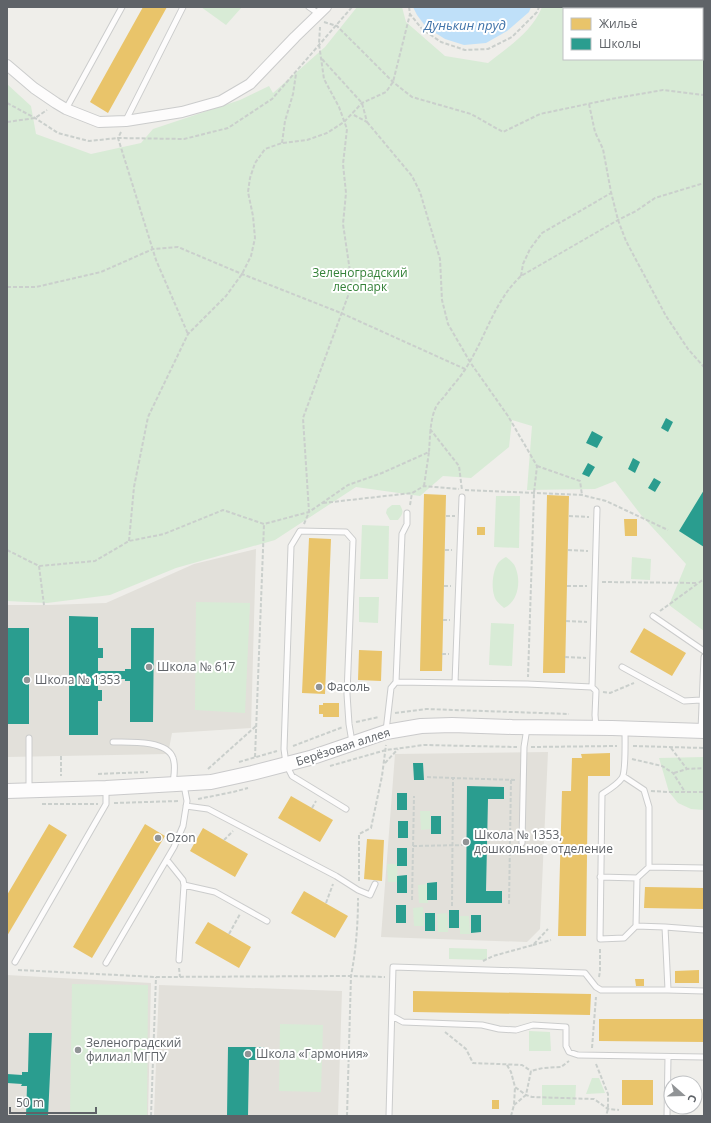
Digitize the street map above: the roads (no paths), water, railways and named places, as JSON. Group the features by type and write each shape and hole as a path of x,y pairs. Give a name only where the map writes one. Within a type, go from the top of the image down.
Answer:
{"street":[{"path":"7,65 56,104 99,122 126,121 182,112 221,101 250,84 322,11"},
{"name":"Берёзовая аллея","path":"7,791 106,788 211,782 310,758 386,732 421,726 452,725 702,731"}],"lane":[{"path":"66,109 122,7"},
{"path":"126,121 183,7"},
{"path":"309,7 322,11"},
{"path":"455,683 462,497"},
{"path":"596,728 593,658 597,509"},
{"path":"386,732 391,688 396,682 402,534 407,524 408,513"},
{"path":"346,809 292,776 286,764 284,749 291,546 300,531 346,532 353,540 347,689 352,744"},
{"path":"653,616 704,651"},
{"path":"702,731 701,700 704,657"},
{"path":"622,667 684,700 701,700"},
{"path":"396,682 527,684 594,689"},
{"path":"522,843 524,747 527,727"},
{"path":"625,729 626,746 623,776 614,787 602,794 600,939 624,938 636,926 637,878"},
{"path":"29,738 29,790"},
{"path":"106,963 174,847 183,826 187,803 178,784 173,757 168,750 153,744 113,742"},
{"path":"623,776 644,790 649,807 649,867"},
{"path":"15,962 106,804 106,788"},
{"path":"187,803 208,809 336,876 358,890 370,895 375,884"},
{"path":"167,860 183,880 184,884 179,960"},
{"path":"600,877 637,878 649,867 704,868"},
{"path":"184,884 215,892 267,921"},
{"path":"636,926 704,930"},
{"path":"665,927 668,990"},
{"path":"389,1116 393,967 585,973 596,987 601,990 704,991"},
{"path":"392,1016 403,1022 482,1025 499,1029 516,1030 533,1025 566,1027 566,1046 569,1052 578,1055 704,1057"},
{"path":"667,1116 668,1056"}],"water":[{"name":"Дунькин пруд","path":"413,7 531,7 529,12 507,31 486,43 464,45 445,39 426,27"}],"place":[{"name":"Школа № 617","path":"149,667"},
{"name":"Школа № 1353","path":"27,680"},
{"name":"Фасоль","path":"319,687"},
{"name":"Ozon","path":"158,838"},
{"name":"Школа № 1353, дошкольное отделение","path":"466,842"},
{"name":"Зеленоградский филиал МГПУ","path":"78,1050"},
{"name":"Школа «Гармония»","path":"248,1054"}],"park label":[{"name":"Зеленоградский лесопарк","path":"360,280"}]}
